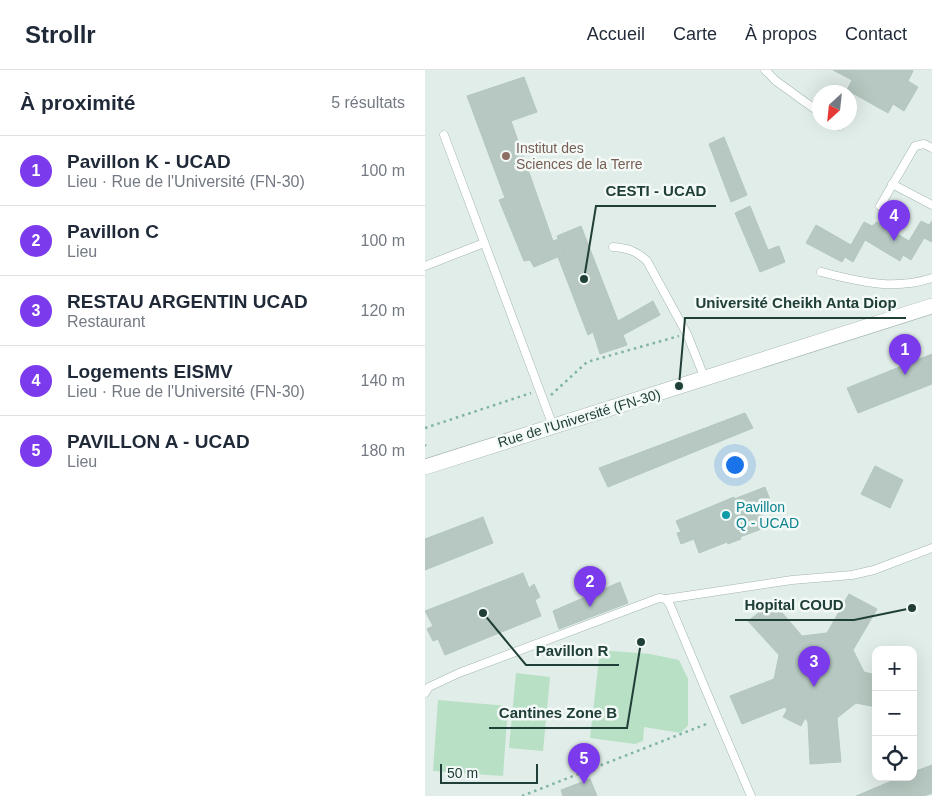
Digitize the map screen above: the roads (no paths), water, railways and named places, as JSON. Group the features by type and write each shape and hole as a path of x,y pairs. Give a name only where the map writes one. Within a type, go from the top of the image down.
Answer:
{"street":[{"name":"Rue de l'Université (FN-30)","path":"425,467 932,306"}],"lane":[{"path":"765,70 776,81 812,107"},
{"path":"444,135 553,426"},
{"path":"881,206 915,146 924,144 932,148"},
{"path":"892,184 932,205"},
{"path":"425,266 484,243"},
{"path":"613,246 628,248 647,261 687,334 705,379"},
{"path":"821,272 878,285 909,283 932,278"},
{"path":"426,690 459,672 659,598 666,599 792,580 852,575 875,570 932,548"},
{"path":"666,599 671,605 717,719 751,796"}],"place":[{"name":"Institut des Sciences de la Terre","path":"506,156"},
{"name":"Logements EISMV","path":"894,241"},
{"name":"CESTI - UCAD","path":"584,279"},
{"name":"Pavillon K - UCAD","path":"905,375"},
{"name":"Université Cheikh Anta Diop","path":"679,386"},
{"name":"Pavillon Q - UCAD","path":"726,515"},
{"name":"Pavillon C","path":"590,607"},
{"name":"Hopital COUD","path":"912,608"},
{"name":"Pavillon R","path":"483,613"},
{"name":"Cantines Zone B","path":"641,642"},
{"name":"RESTAU ARGENTIN UCAD","path":"814,687"},
{"name":"PAVILLON A - UCAD","path":"584,784"}]}
